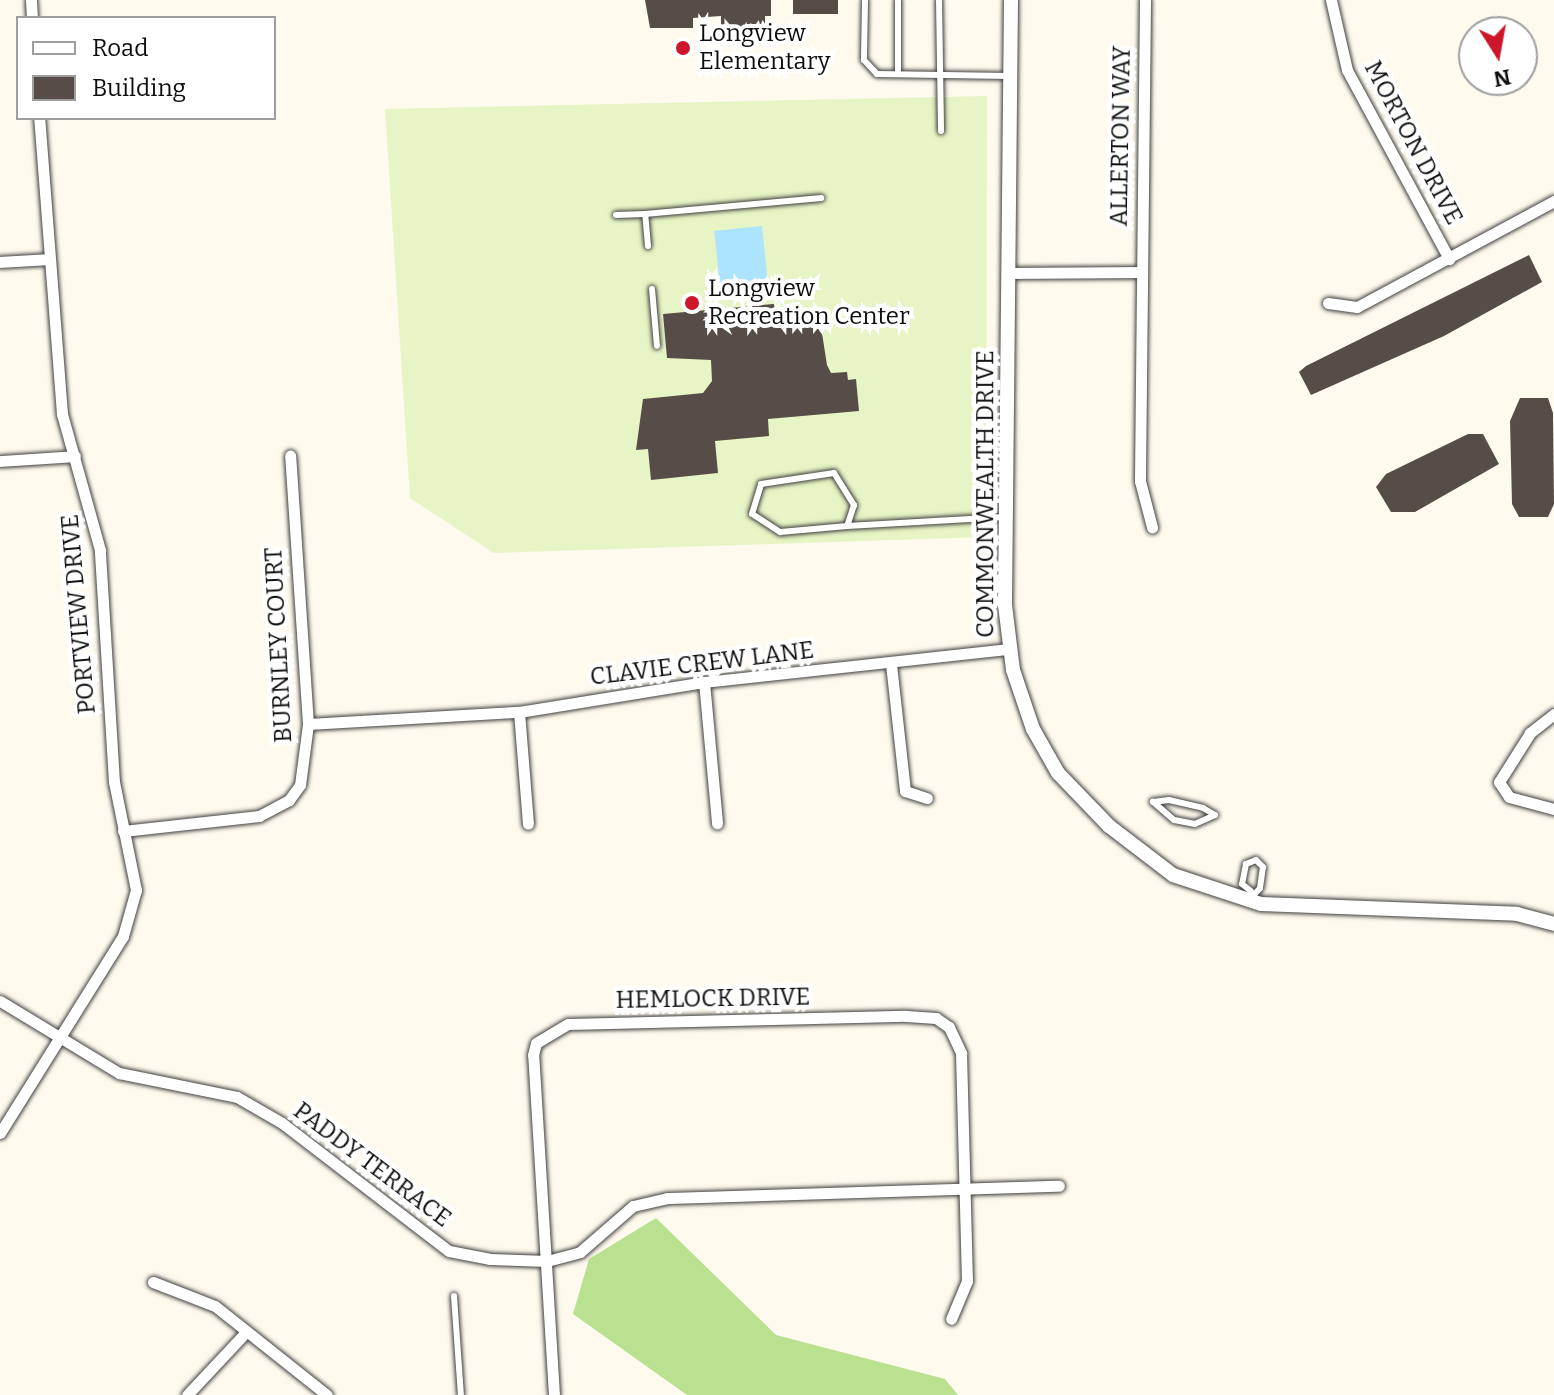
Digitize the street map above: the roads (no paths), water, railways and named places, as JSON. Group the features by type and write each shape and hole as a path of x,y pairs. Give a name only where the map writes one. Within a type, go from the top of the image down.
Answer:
{"street":[{"name":"COMMONWEALTH DRIVE","path":"1011,0 1005,517 1008,649 1033,729 1058,773 1109,826 1173,875 1250,895 1381,913 1517,914 1553,919"},
{"name":"ALLERTON WAY","path":"1145,0 1140,481 1152,527"},
{"name":"MORTON DRIVE","path":"1331,0 1347,70 1449,259"},
{"name":"PORTVIEW DRIVE","path":"0,1133 132,913 136,890 114,782 100,550 62,414 39,120"},
{"path":"1328,303 1357,307 1554,201"},
{"path":"0,262 49,259"},
{"path":"1009,273 1140,272"},
{"path":"0,461 75,456"},
{"name":"BURNLEY COURT","path":"123,831 275,810 295,792 307,767 308,724 290,456"},
{"name":"CLAVIE CREW LANE","path":"308,724 519,712 704,682 1008,649"},
{"path":"891,664 905,791 927,798"},
{"path":"704,682 717,823"},
{"path":"519,712 528,824"},
{"path":"1554,714 1530,733 1499,782 1509,797 1554,809"},
{"name":"PADDY TERRACE","path":"0,1001 58,1040 119,1073 237,1097 282,1123 449,1251 547,1261 580,1252 633,1206 667,1198 1059,1186"},
{"name":"HEMLOCK DRIVE","path":"554,1395 533,1055 536,1043 568,1024 936,1018 958,1037 961,1053 967,1281 951,1319"},
{"path":"153,1282 215,1306 327,1395"},
{"path":"187,1395 246,1332"}],"lane":[{"path":"865,0 864,60 877,74 1010,76"},
{"path":"898,0 898,73"},
{"path":"939,0 941,131"},
{"path":"616,215 821,198"},
{"path":"645,214 648,246"},
{"path":"652,289 657,346"},
{"path":"847,526 854,505 834,473 769,481 751,503 752,514 764,527 780,532 1005,517"},
{"path":"1169,800 1215,815 1195,824 1174,820 1153,802 1169,800"},
{"path":"1256,860 1261,877 1250,895 1242,884 1246,864 1256,860"},
{"path":"454,1296 461,1395"}],"water":[{"path":"762,226 768,285 720,290 714,231"}],"place":[{"name":"Longview Elementary","path":"683,48"},
{"name":"Longview Recreation Center","path":"692,303"}]}
